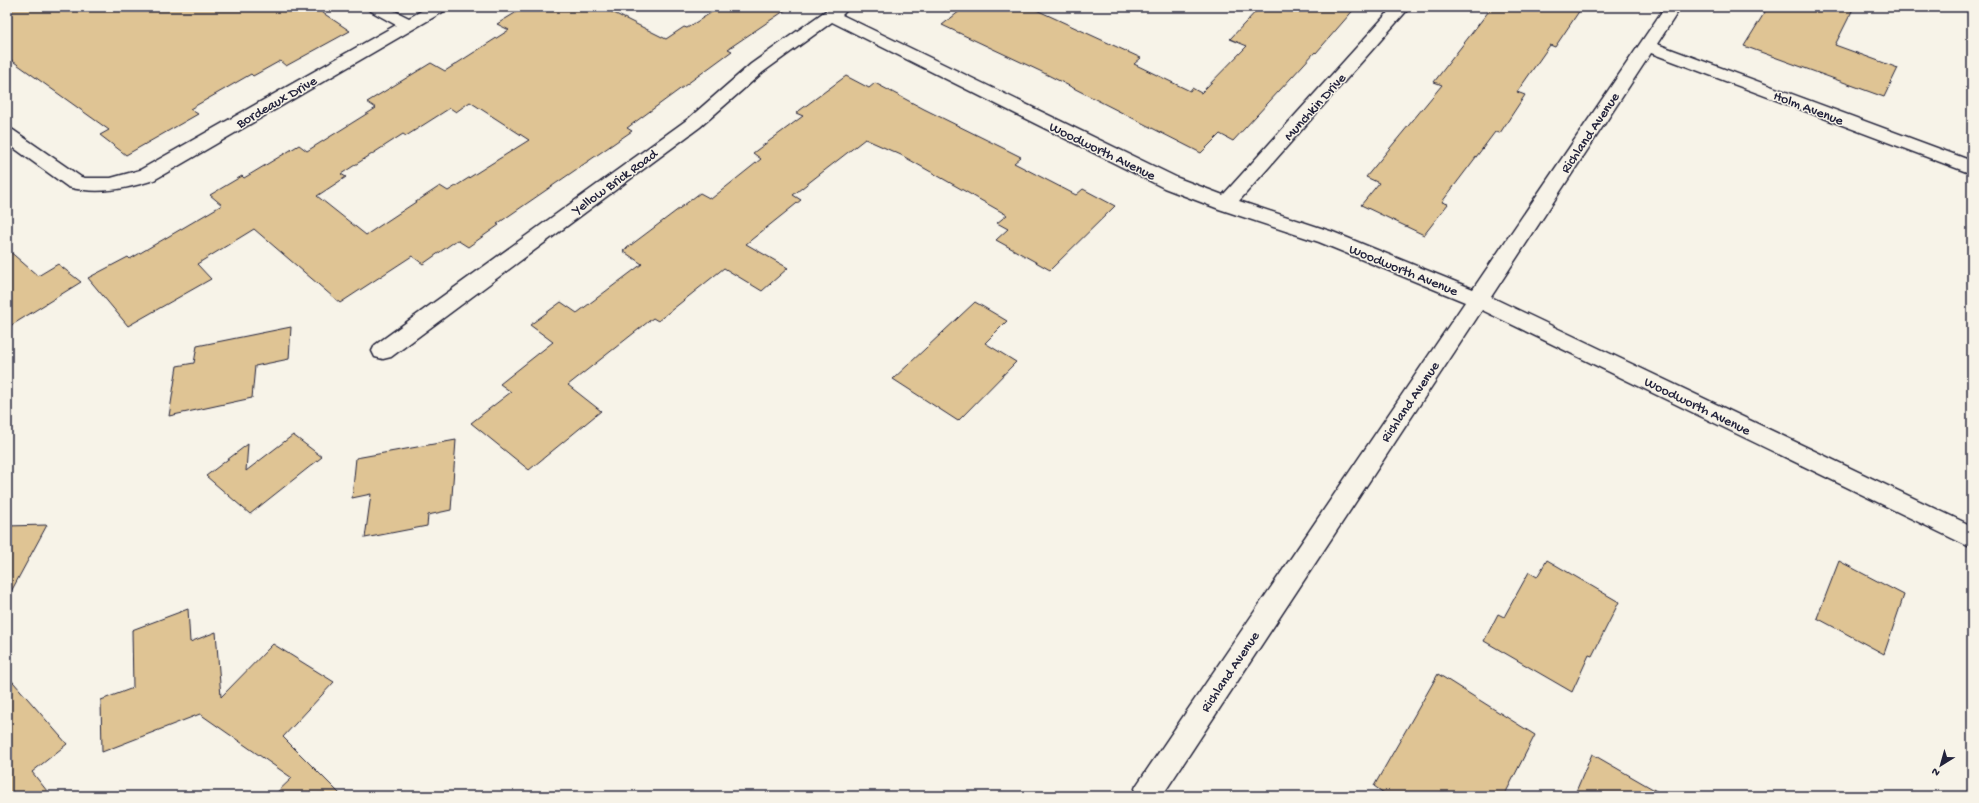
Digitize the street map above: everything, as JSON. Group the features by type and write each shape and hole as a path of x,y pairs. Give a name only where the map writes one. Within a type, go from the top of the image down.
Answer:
{"street":[{"path":"375,7 409,25"},
{"name":"Bordeaux Drive","path":"7,134 75,182 88,186 107,186 147,175 440,7"},
{"name":"Munchkin Drive","path":"1226,204 1402,7"},
{"name":"Richland Avenue","path":"1146,796 1477,298 1673,7"},
{"name":"Woodworth Avenue","path":"836,11 1171,183 1226,204 1326,237 1477,298 1972,537"},
{"name":"Yellow Brick Road","path":"383,351 694,123 758,68 836,11"},
{"name":"Holm Avenue","path":"1647,46 1972,168"}],"building":[{"path":"7,7 314,7 350,31 286,66 280,61 253,76 251,74 190,109 198,114 126,155 100,135 109,130 7,57"},
{"path":"525,7 602,7 666,39 684,27 687,28 720,7 790,7 728,49 732,51 627,128 632,131 497,224 499,225 468,247 457,240 423,264 412,256 340,303 254,229 197,264 211,279 128,326 88,278 128,257 130,259 222,205 210,195 242,176 244,178 299,145 307,151 376,108 367,102 431,63 445,71 509,30 497,24","holes":["470,102 529,140 448,191 440,186 366,235 317,196 346,177 341,174 403,134 406,136 450,108 456,112"]},
{"path":"965,7 1030,7 1141,58 1134,64 1190,91 1192,88 1201,93 1247,46 1230,39 1260,7 1356,7 1316,53 1315,52 1233,141 1220,134 1201,153 1040,71 942,25"},
{"path":"1492,7 1582,7 1555,47 1550,45 1517,92 1525,95 1500,133 1495,132 1442,202 1448,204 1424,235 1361,205 1379,183 1366,177 1442,85 1434,82"},
{"path":"1768,7 1854,7 1835,45 1898,68 1884,97 1744,46"},
{"path":"846,76 869,88 875,83 1021,157 1014,163 1076,195 1083,189 1115,206 1050,270 996,240 1008,229 997,223 1007,215 901,155 865,139 793,195 801,200 746,244 788,268 762,291 724,268 658,321 653,318 568,385 601,411 529,470 471,423 511,392 500,384 553,342 530,325 561,302 577,313 642,264 623,251 700,193 711,199 761,159 753,153 803,116 796,113"},
{"path":"7,249 38,276 58,264 81,282 7,328"},
{"path":"975,302 1007,321 985,343 1016,362 958,421 893,379"},
{"path":"291,327 289,359 255,366 252,398 169,416 177,366 194,363 197,346"},
{"path":"293,435 322,457 250,514 206,476 248,444 246,471"},
{"path":"456,440 451,510 428,515 427,526 365,538 371,494 352,498 356,458"},
{"path":"47,525 7,599 7,526"},
{"path":"1547,560 1619,602 1592,656 1589,655 1572,692 1484,641 1498,614 1504,617 1529,572 1537,577"},
{"path":"1839,561 1904,595 1884,654 1817,618"},
{"path":"188,609 190,642 216,632 221,697 273,644 334,682 283,737 342,796 273,796 292,778 200,714 102,752 101,700 133,688 132,630"},
{"path":"1438,674 1535,735 1504,796 1388,796 1374,786"},
{"path":"7,675 67,744 32,772 51,796 7,796"},
{"path":"1592,754 1665,796 1574,796"}]}
